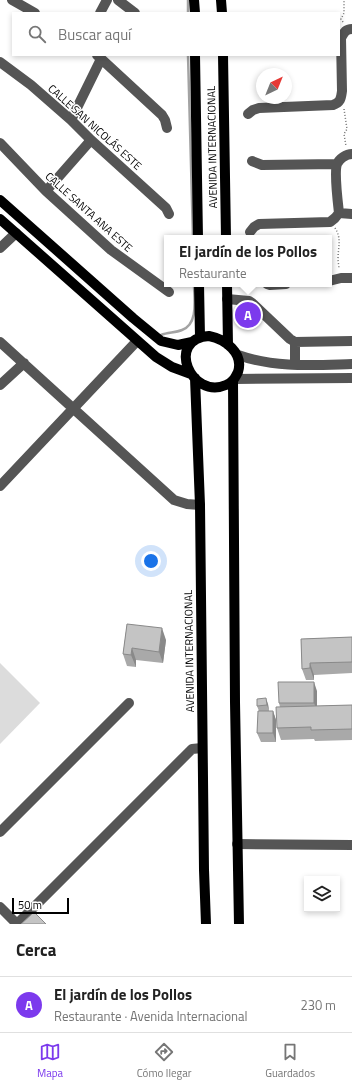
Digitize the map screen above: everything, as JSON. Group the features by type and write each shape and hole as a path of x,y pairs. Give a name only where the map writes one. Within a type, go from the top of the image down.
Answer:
{"main road":[{"path":"194,0 195,12"},
{"path":"222,0 222,12"},
{"name":"AVENIDA INTERNACIONAL","path":"195,56 198,235"},
{"name":"AVENIDA INTERNACIONAL","path":"222,56 226,235"},
{"path":"0,200 161,341 178,345 209,336 217,338 228,345 238,356 239,369 234,380 235,695 239,924"},
{"path":"0,219 156,357 172,367 193,376 206,385 222,386 234,380"},
{"path":"193,376 186,364 186,355 188,348 196,339 199,287"},
{"path":"227,287 228,345"},
{"name":"AVENIDA INTERNACIONAL","path":"193,376 200,505 202,748 206,924"}],"street":[{"path":"12,0 33,12"},
{"path":"101,12 107,0"},
{"path":"118,0 134,12"},
{"path":"248,114 259,108 333,105 338,103 345,94 340,45 341,38 344,32 350,29"},
{"path":"71,120 99,57 162,115 167,128"},
{"name":"CALLE SAN NICOLÁS ESTE","path":"0,62 31,85 71,120 166,208 169,214"},
{"path":"46,191 91,140"},
{"name":"CALLE SANTA ANA ESTE","path":"0,143 46,191 110,250 169,292"},
{"path":"250,232 259,224 330,222 339,213 336,174 337,164 341,159 350,154"},
{"path":"252,161 262,165 337,164"},
{"path":"339,213 352,214"},
{"path":"0,248 16,233"},
{"path":"332,280 341,278 352,278"},
{"path":"227,300 249,301 295,342 352,341"},
{"path":"0,486 137,341"},
{"path":"0,342 174,500 187,504 200,505"},
{"path":"295,342 295,365"},
{"path":"238,356 250,360 282,365 352,364"},
{"path":"0,385 24,363"},
{"path":"320,365 321,378"},
{"path":"234,380 352,378"},
{"path":"0,832 129,703"},
{"path":"0,907 17,924 192,749 202,748"},
{"path":"237,844 352,845"}],"path":[{"path":"344,0 344,13 341,19 350,29"},
{"path":"345,94 347,129 344,134 350,154"},
{"path":"330,222 339,234 338,260 341,278"}],"shaded area":[{"path":"0,663 40,703 0,744"}],"building":[{"path":"127,624 162,628 159,652 132,648 131,655 123,654"},
{"path":"352,637 352,662 310,663 310,668 302,669 301,639"},
{"path":"278,682 314,682 314,703 279,703"},
{"path":"266,698 267,705 257,706 257,699"},
{"path":"352,705 352,729 311,730 311,727 277,728 276,707"},
{"path":"258,711 273,711 273,733 257,733"},
{"path":"34,912 46,924 21,924"}],"waterway":[{"path":"188,0 188,12"},
{"path":"188,56 193,235"},
{"path":"161,335 182,330 191,322 195,303 194,287"}],"place":[{"name":"El jardín de los Pollos","path":"248,315"}]}
